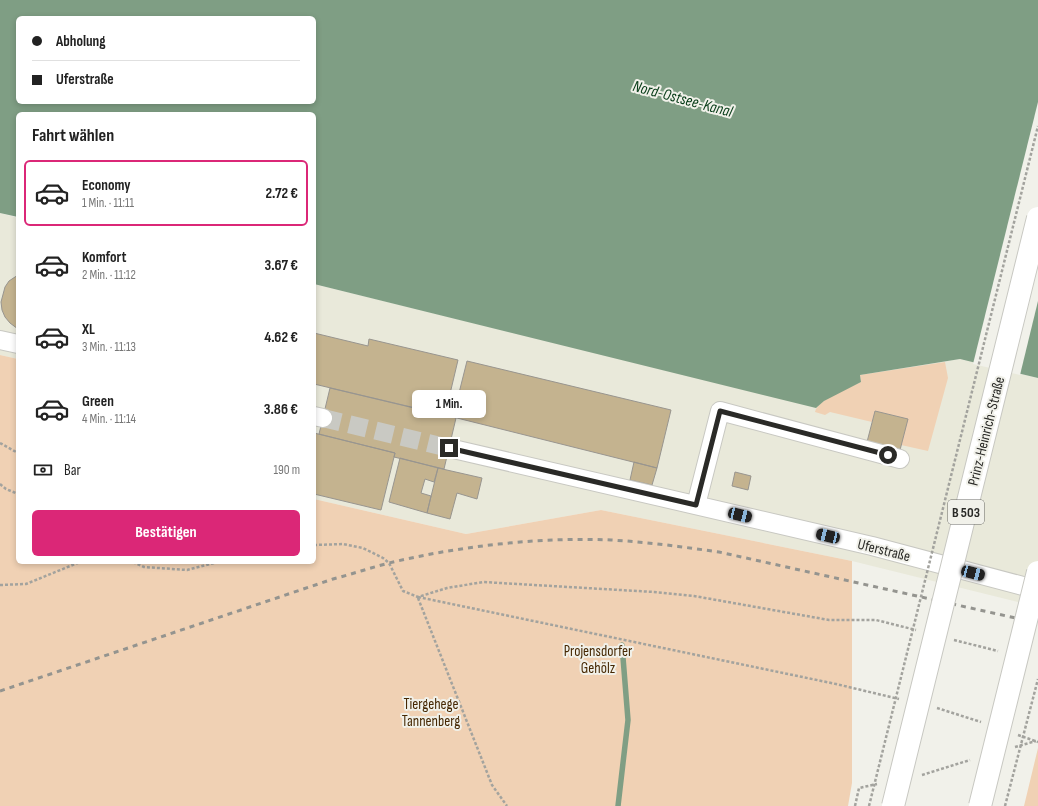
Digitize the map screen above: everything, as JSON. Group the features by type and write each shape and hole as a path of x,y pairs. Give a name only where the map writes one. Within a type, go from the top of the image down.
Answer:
{"highway":[{"name":"Prinz-Heinrich-Straße","path":"893,806 1038,218"},
{"path":"980,806 1038,572"}],"street":[{"path":"0,340 16,344"},
{"path":"696,505 720,411 900,459"},
{"name":"Uferstraße","path":"449,448 872,546 1038,590"}],"path":[{"path":"869,806 1038,126"},
{"path":"0,444 16,452"},
{"path":"0,484 6,489 16,493"},
{"path":"316,545 343,544 363,548 383,558 389,563 403,591 418,597 836,684"},
{"path":"0,585 26,584 75,564"},
{"path":"137,564 144,567 187,570 210,564"},
{"path":"418,597 447,588 483,582 694,596 829,620 876,620 922,632"},
{"path":"418,597 492,786 507,806"},
{"path":"953,640 999,652"},
{"path":"1005,806 1038,679"},
{"path":"1013,748 1036,741"},
{"path":"916,776 975,759"},
{"path":"855,806 859,788 880,784"}],"shaded area":[{"path":"0,213 16,217 16,359 0,355"},
{"path":"316,284 816,407 860,375 960,359 1038,378 1038,607 852,561 601,510 466,534 316,499"}],"green space":[{"name":"Projensdorfer Gehölz","path":"0,355 16,359 16,564 316,564 316,499 466,534 601,510 852,561 852,783 848,806 0,806"},
{"path":"945,362 948,378 928,451 901,445 907,419 875,411 872,422 830,412 825,415 815,412 817,407 828,398 861,382 860,375"},
{"path":"1038,748 1038,806 1024,806"}],"water":[{"name":"Nord-Ostsee-Kanal","path":"0,0 1038,0 1038,378 960,359 860,375 861,382 824,401 816,408 316,284 316,112 16,112 16,217 0,213"}],"pier":[{"path":"1038,102 1038,301 1020,375 973,364"}],"building":[{"path":"16,276 16,328 5,317 2,310 1,302 5,287 9,281"},
{"path":"316,333 368,346 369,339 458,360 445,415 316,384"},
{"path":"467,361 671,410 657,468 453,417"},
{"path":"330,388 456,418 444,469 394,457 395,453 319,434"},
{"path":"875,411 908,419 900,450 867,442"},
{"path":"316,433 395,453 381,510 316,494"},
{"path":"400,458 438,468 434,482 425,479 421,493 431,496 427,513 389,502"},
{"path":"634,462 657,468 652,485 630,480"},
{"path":"438,468 482,478 477,499 457,493 450,519 427,513"},
{"path":"735,472 751,476 748,490 732,486"}],"waterway":[{"path":"618,806 628,720 622,645"}],"tunnel":[{"path":"323,418 449,448"}],"railway":[{"path":"0,691 333,579 382,565 471,547 527,541 583,539 611,540 652,543 719,552 1038,623"}],"route":[{"path":"449,448 696,505 720,411 888,455"}],"park label":[{"name":"Tiergehege Tannenberg","path":"431,712"}]}
